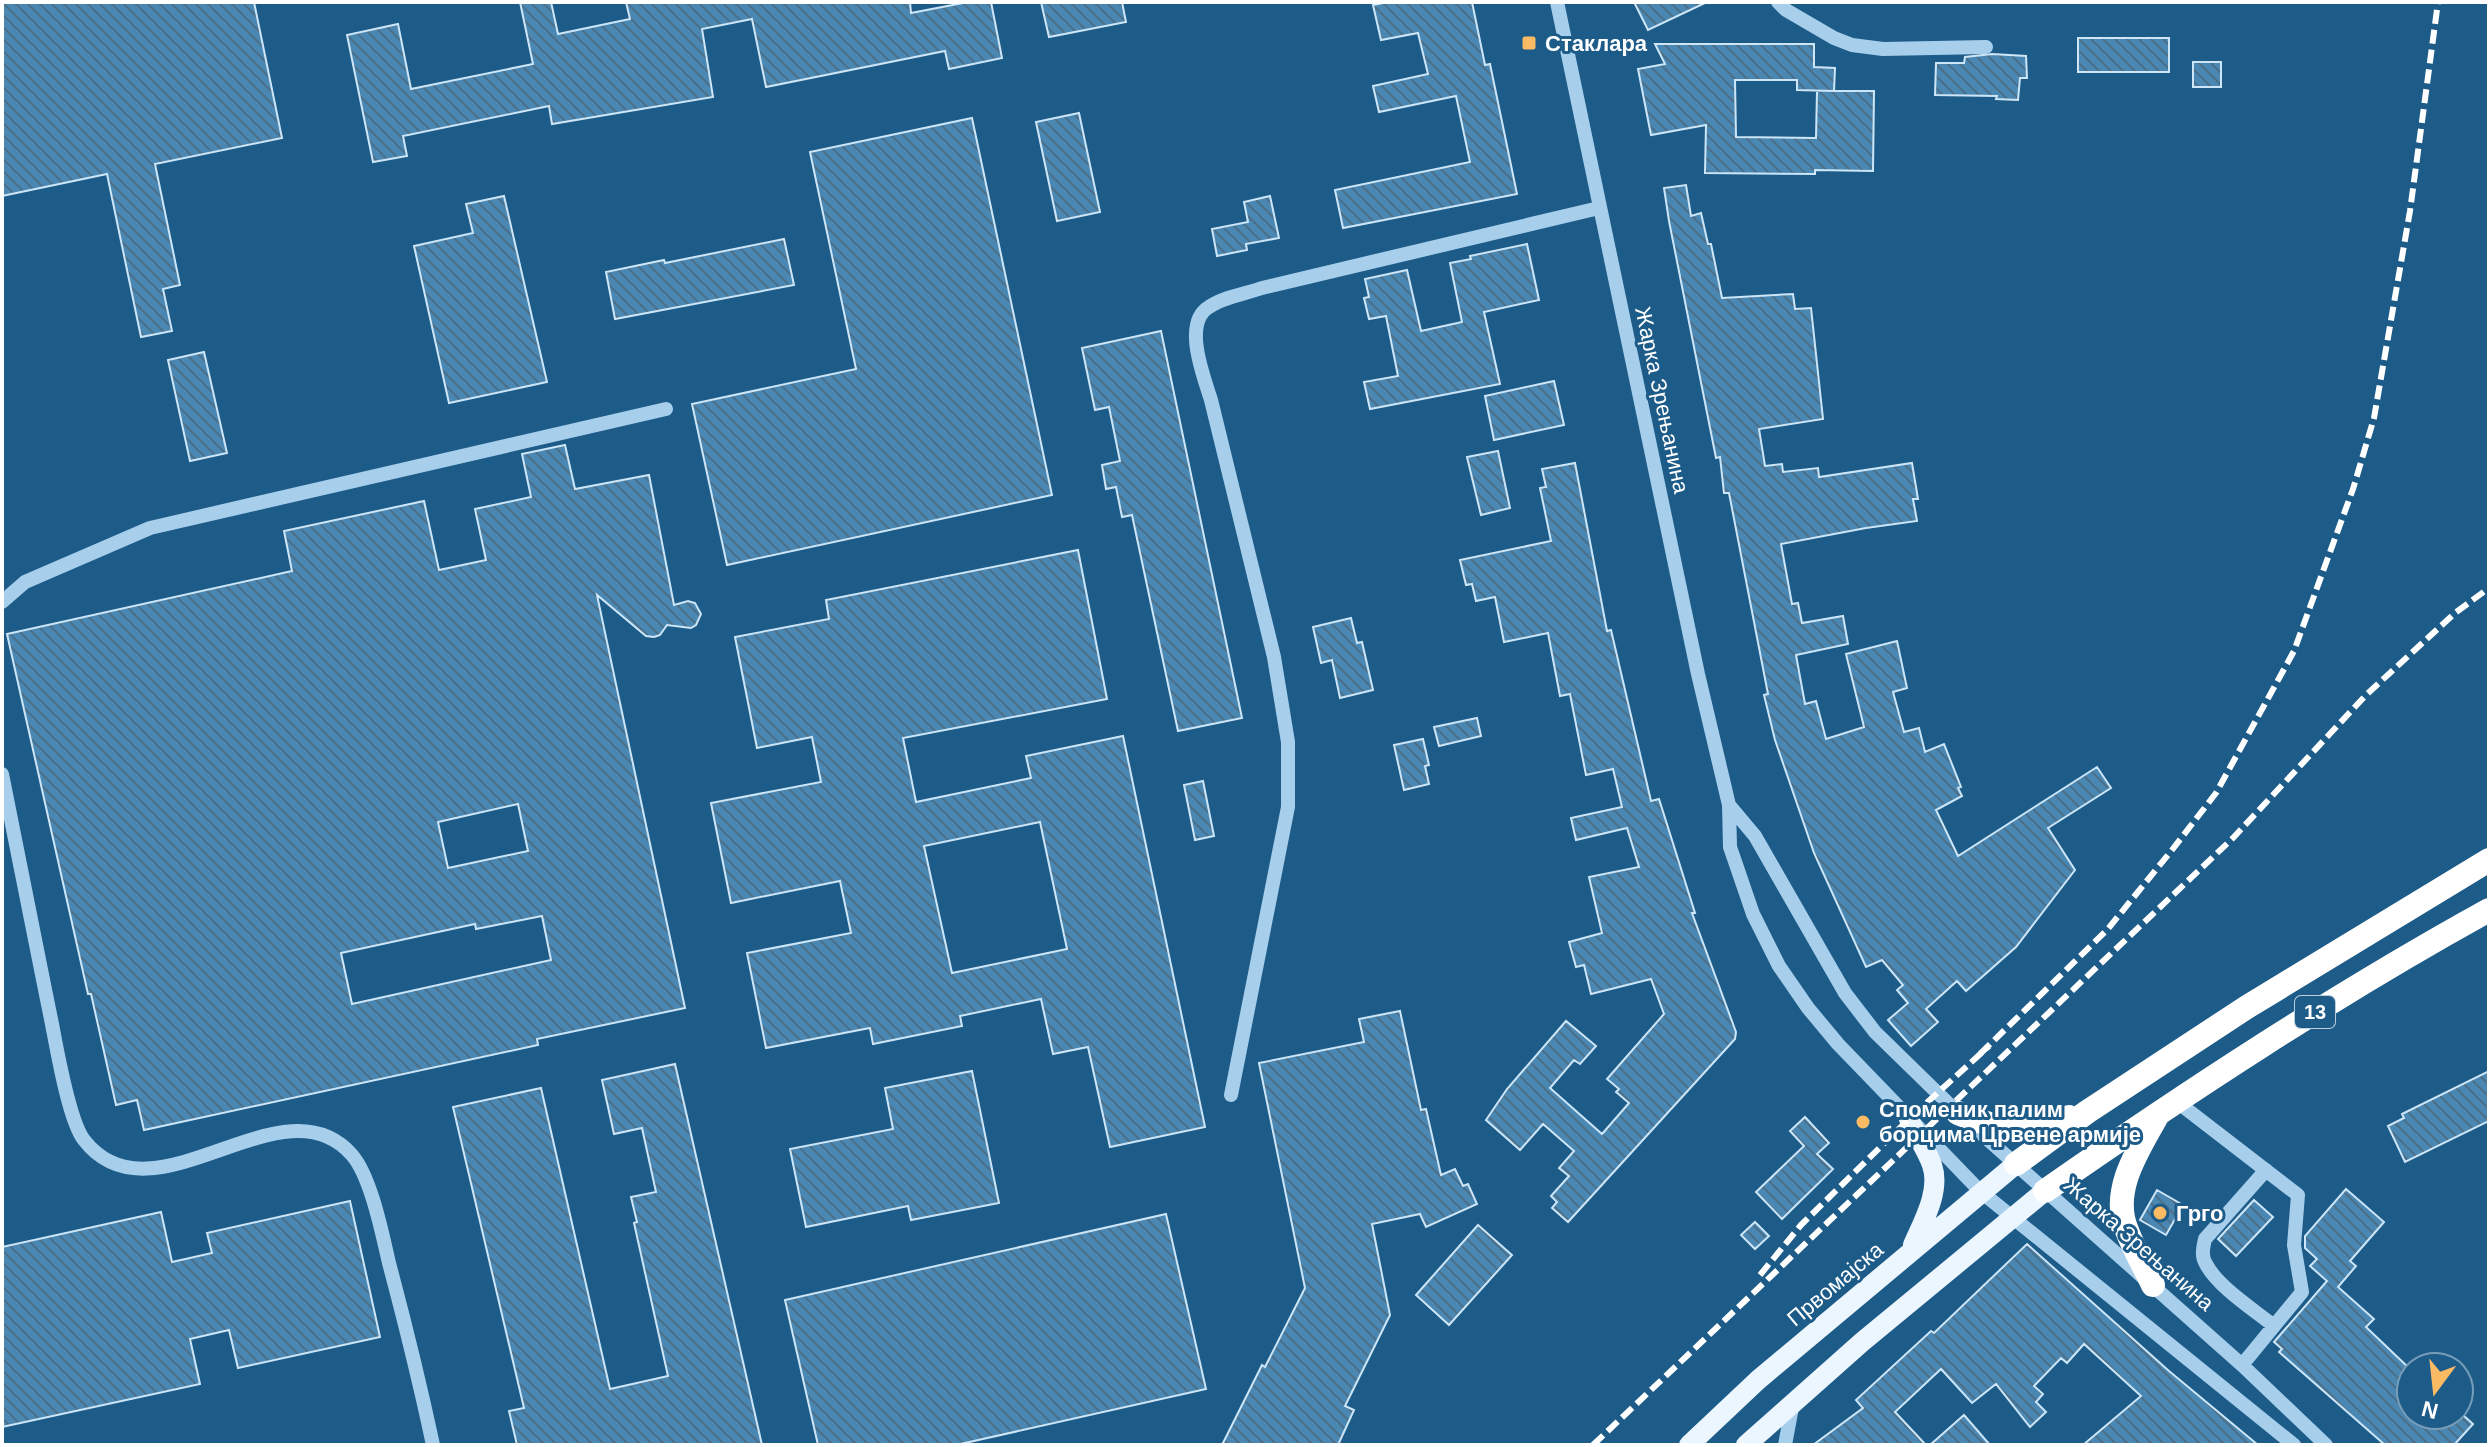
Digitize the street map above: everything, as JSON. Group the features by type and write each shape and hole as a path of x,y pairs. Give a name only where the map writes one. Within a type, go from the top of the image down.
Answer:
{"highway":[{"name":"13","path":"2016,1164 2087,1112 2247,1007 2489,860"},
{"name":"13","path":"2045,1191 2168,1106 2325,1005 2484,915"},
{"path":"2153,1285 2124,1225 2122,1193 2136,1154 2168,1106"},
{"path":"1958,1113 1995,1128 2018,1128 2039,1127 2087,1112"}],"main road":[{"path":"1909,1119 1933,1166 1934,1187 1929,1208 1910,1251"},
{"name":"Првомајска","path":"1689,1445 1758,1380 1980,1191 2016,1164"},
{"name":"13","path":"1746,1445 2045,1191"}],"street":[{"name":"Жарка Зрењанина","path":"1557,2 1698,674 1729,805 1730,847 1753,914 1779,966 1838,1044 1980,1191 2294,1445"},
{"path":"1778,2 1822,31 1852,45 1883,49 1986,47"},
{"path":"1231,1095 1288,807 1288,742 1274,657 1199,362 1195,330 1203,311 1210,306 1262,288 1599,208"},
{"path":"2,602 25,582 150,528 666,409"},
{"path":"2,774 61,1069 83,1139 109,1162 129,1168 155,1167 213,1154 280,1132 309,1129 333,1137 354,1157 373,1199 433,1445"},
{"name":"Жарка Зрењанина","path":"1729,805 1755,836 1845,993 1875,1032 1958,1113 2242,1365 2326,1445"},
{"path":"2168,1106 2266,1170 2298,1195 2294,1245 2302,1292 2242,1365"},
{"path":"2266,1170 2205,1239 2202,1250 2204,1262 2218,1280 2274,1326"},
{"path":"1785,1445 1793,1402"}],"building":[{"path":"2,2 254,2 282,138 155,164 180,285 163,289 172,331 141,337 107,174 2,196"},
{"path":"520,2 551,2 558,34 630,19 626,2 910,2 911,13 968,2 991,2 1002,58 949,69 945,51 766,87 752,19 702,29 713,97 552,124 549,106 403,136 407,156 373,162 347,35 398,24 411,89 533,64"},
{"path":"1041,2 1122,2 1126,22 1049,37"},
{"path":"1388,2 1472,2 1485,65 1490,64 1517,194 1343,228 1335,190 1470,162 1456,96 1379,112 1373,86 1428,74 1418,33 1381,40 1373,5"},
{"path":"1634,2 1707,2 1648,30"},
{"path":"2078,38 2169,38 2169,72 2078,72"},
{"path":"1655,44 1814,44 1814,67 1835,68 1834,91 1874,91 1873,171 1705,173 1706,125 1651,135 1638,69 1665,64","holes":["1735,80 1797,80 1797,90 1834,91 1817,91 1816,138 1736,137"]},
{"path":"1992,54 2026,56 2027,78 2020,78 2018,100 1996,99 1997,96 1935,95 1936,63 1964,63 1965,57"},
{"path":"2193,62 2221,62 2221,87 2193,87"},
{"path":"1079,113 1100,212 1057,221 1036,122"},
{"path":"972,118 1052,495 727,565 692,404 856,369 810,152"},
{"path":"1686,185 1691,216 1701,213 1708,244 1711,244 1722,298 1793,294 1795,309 1811,308 1823,419 1759,429 1765,466 1782,464 1783,472 1818,468 1819,477 1912,463 1918,499 1913,499 1917,521 1781,544 1792,604 1798,603 1802,623 1843,616 1848,644 1796,655 1805,704 1816,701 1826,739 1864,727 1846,654 1897,641 1907,688 1893,692 1904,732 1919,728 1925,752 1944,744 1961,787 1958,788 1962,796 1936,810 1958,856 2097,767 2111,788 2048,828 2075,870 2016,947 1966,991 1957,981 1926,1009 1938,1022 1911,1046 1888,1020 1908,1003 1897,990 1903,985 1882,960 1866,967 1814,853 1775,740 1764,695 1768,694 1729,493 1724,493 1720,457 1716,458 1669,221 1664,188"},
{"path":"504,196 547,382 449,403 414,246 473,233 466,204"},
{"path":"1270,196 1279,238 1246,244 1247,250 1217,256 1212,229 1248,222 1244,202"},
{"path":"784,239 794,285 615,319 606,272"},
{"path":"1527,244 1539,300 1484,312 1500,384 1370,409 1364,382 1398,376 1386,316 1369,319 1364,298 1369,297 1365,279 1407,270 1421,331 1462,322 1450,263"},
{"path":"1161,331 1242,718 1178,731 1132,515 1122,517 1116,487 1106,489 1102,465 1120,461 1109,407 1095,410 1082,348"},
{"path":"204,352 227,453 190,461 168,360"},
{"path":"1554,381 1564,425 1494,440 1485,396"},
{"path":"565,445 575,489 649,475 674,605 688,601 695,603 701,614 691,628 667,625 660,635 646,636 597,595 685,1008 537,1039 538,1045 144,1130 137,1100 116,1105 7,634 292,571 284,531 424,501 439,570 486,560 475,509 531,497 522,454","holes":["518,804 528,851 448,868 438,822","542,916 551,960 352,1004 341,953 475,924 476,929"]},
{"path":"1498,451 1510,508 1481,515 1467,457"},
{"path":"1575,463 1607,631 1611,630 1651,801 1659,799 1695,913 1692,913 1736,1032 1735,1039 1568,1222 1552,1208 1557,1202 1551,1196 1569,1176 1559,1168 1574,1151 1543,1124 1520,1150 1486,1120 1507,1089 1566,1021 1596,1046 1580,1064 1574,1060 1550,1088 1602,1134 1629,1103 1607,1079 1664,1014 1651,979 1591,994 1584,965 1576,967 1569,942 1602,933 1589,877 1639,867 1627,828 1576,840 1571,818 1622,807 1613,769 1586,775 1570,694 1560,696 1548,633 1504,642 1495,597 1476,601 1472,584 1466,585 1460,560 1551,541 1540,488 1546,487 1542,469"},
{"path":"1078,550 1107,699 903,738 916,802 1031,778 1026,756 1123,736 1205,1127 1110,1147 1088,1047 1053,1054 1041,999 960,1016 962,1026 873,1044 870,1028 766,1048 747,953 851,933 840,881 731,903 711,803 821,782 812,737 757,748 735,637 829,619 826,600","holes":["1040,822 1067,949 952,973 924,846"]},
{"path":"1351,618 1357,643 1362,642 1373,690 1340,698 1332,660 1321,663 1313,627"},
{"path":"1477,718 1481,736 1439,746 1434,727"},
{"path":"1423,739 1429,765 1425,766 1429,784 1404,790 1394,745"},
{"path":"1203,781 1214,836 1195,840 1184,785"},
{"path":"1400,1011 1421,1110 1426,1109 1441,1175 1455,1169 1463,1186 1468,1184 1477,1204 1426,1227 1420,1214 1372,1224 1390,1315 1345,1406 1354,1410 1338,1445 1222,1445 1305,1288 1259,1063 1364,1042 1359,1019"},
{"path":"675,1064 762,1445 517,1445 509,1411 524,1408 453,1107 541,1088 610,1389 668,1376 631,1197 656,1192 642,1128 614,1134 602,1080"},
{"path":"972,1071 999,1203 911,1220 908,1206 806,1227 790,1149 893,1129 885,1088"},
{"path":"2489,1071 2489,1121 2405,1162 2388,1126 2404,1118 2402,1114"},
{"path":"1805,1117 1829,1143 1817,1154 1833,1169 1782,1219 1756,1192 1804,1146 1790,1131"},
{"path":"2346,1189 2384,1222 2350,1261 2356,1266 2338,1287 2374,1319 2366,1327 2395,1355 2395,1431 2467,1431 2454,1445 2385,1445 2279,1352 2282,1349 2274,1342 2327,1281 2310,1266 2317,1259 2305,1248 2305,1236"},
{"path":"2157,1190 2183,1205 2166,1235 2140,1220"},
{"path":"2254,1200 2273,1217 2236,1256 2218,1239"},
{"path":"350,1201 380,1337 238,1368 229,1330 190,1339 200,1384 2,1427 2,1247 161,1212 172,1262 212,1253 207,1233"},
{"path":"1166,1214 1206,1389 956,1445 818,1445 785,1300"},
{"path":"1755,1222 1769,1236 1755,1249 1741,1235"},
{"path":"1478,1225 1512,1255 1449,1325 1416,1295"},
{"path":"2027,1244 2169,1371 2258,1445 2083,1445 2141,1396 2084,1344 2067,1363 2061,1358 2034,1386 2043,1394 2036,1402 2046,1412 2030,1427 1996,1384 1972,1403 1941,1369 1895,1412 1926,1445 1813,1445 1863,1408 1856,1400 1931,1331 1934,1333"},
{"path":"1964,1415 1990,1445 1930,1445"}],"railway":[{"path":"1980,1054 2107,930 2172,850 2216,793 2294,651 2353,489 2374,418 2410,211 2438,2"},
{"path":"1593,1445 2233,838 2366,695 2455,613 2489,588"},
{"path":"1760,1275 1801,1225 1989,1046"}],"place":[{"name":"Стаклара","path":"1529,43"},
{"name":"Споменик палим борцима Црвене армије","path":"1863,1122"},
{"name":"Грго","path":"2160,1213"}]}
